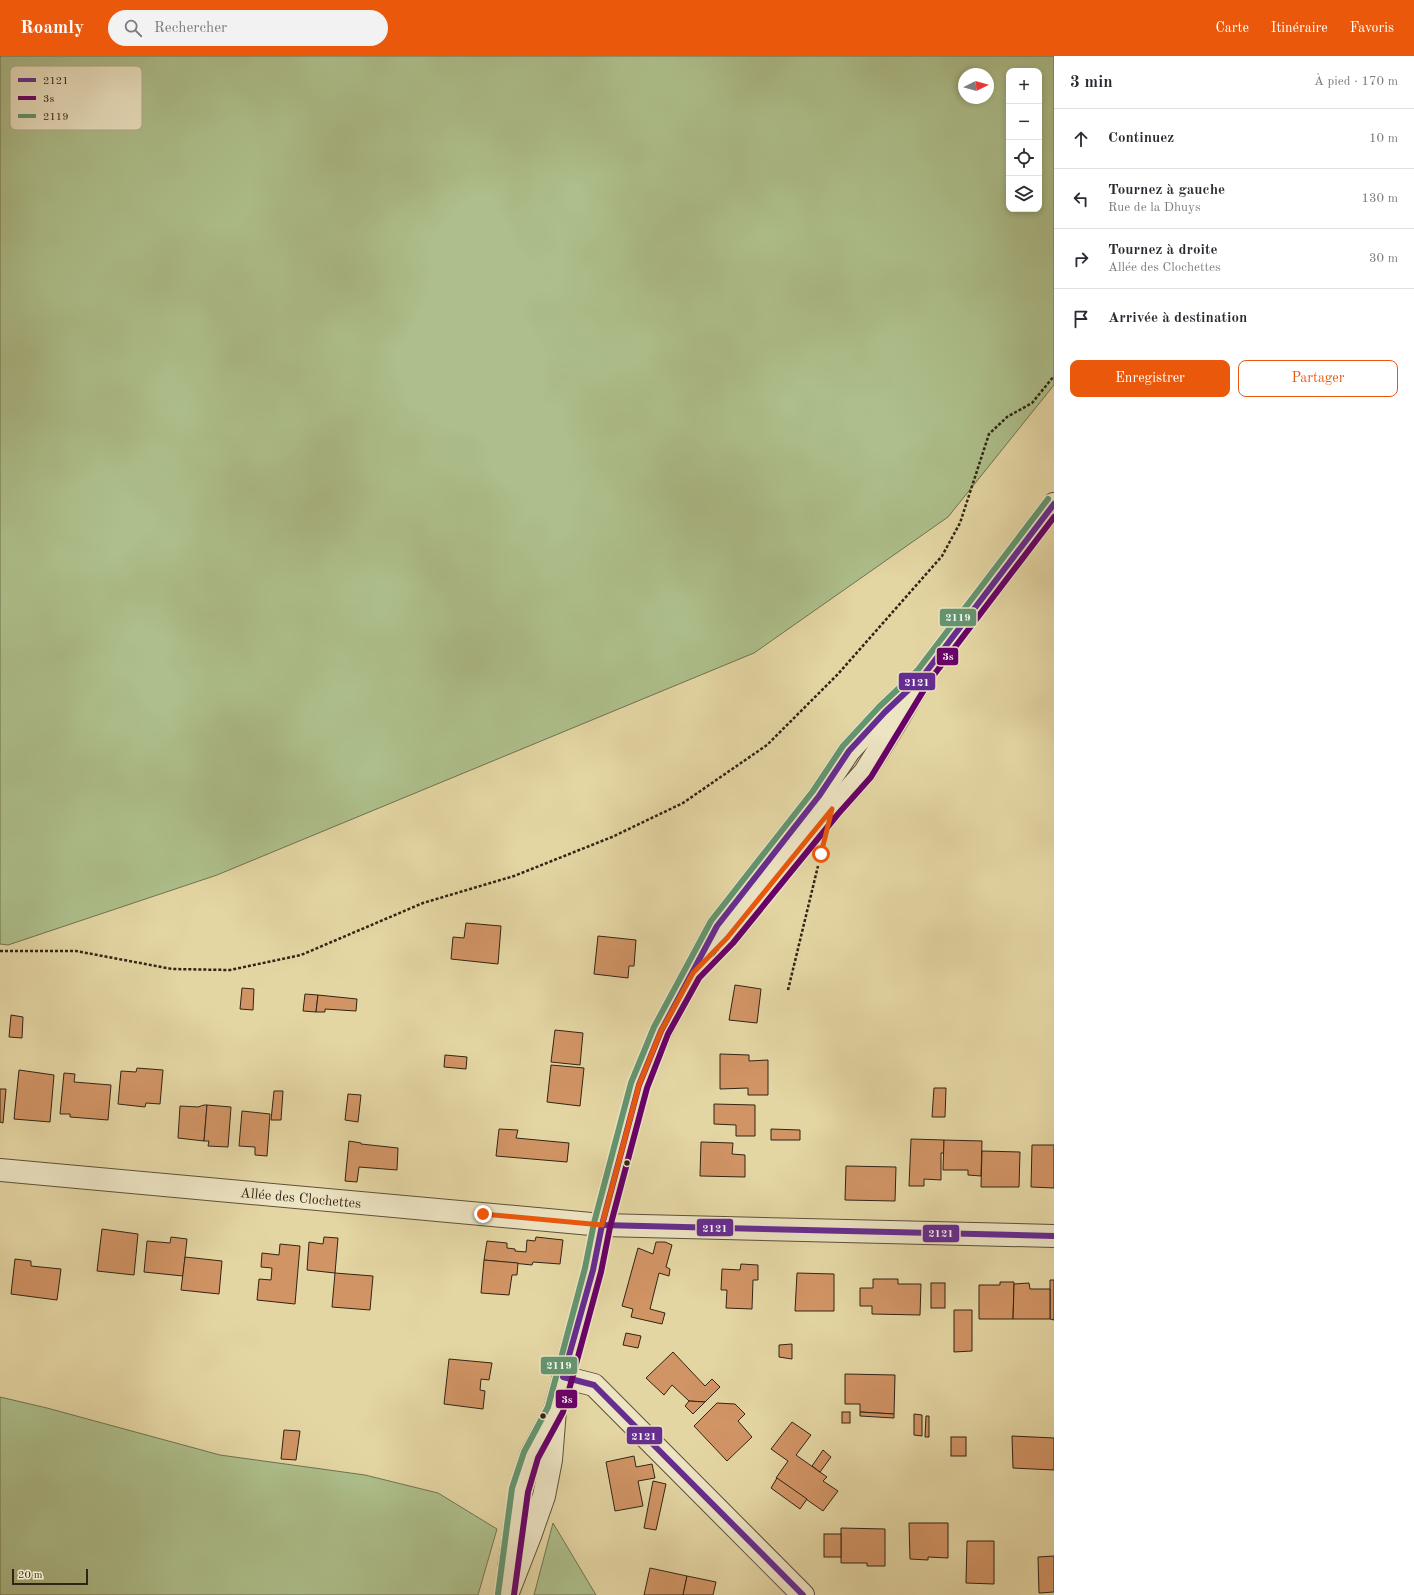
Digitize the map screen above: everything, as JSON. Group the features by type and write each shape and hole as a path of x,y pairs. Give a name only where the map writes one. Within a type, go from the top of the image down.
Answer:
{"street":[{"path":"506,1595 530,1536 544,1496 551,1460 555,1410 563,1377 593,1270 602,1225 639,1085 661,1031 717,926 819,796 849,751 885,712 923,676 1054,504"},
{"name":"Allée des Clochettes","path":"0,1170 602,1225 1054,1236"},
{"path":"563,1377 594,1385 803,1595"}],"path":[{"path":"0,951 76,951 180,970 230,970 301,955 423,903 514,876 612,837 683,804 767,745 838,674 942,556 960,523 989,434 1007,417 1032,403 1054,376"},
{"path":"788,990 819,861"}],"green space":[{"path":"0,56 1054,56 1054,385 948,517 754,653 217,875 8,945 0,944"},
{"path":"0,1397 47,1408 220,1455 365,1475 438,1493 497,1529 478,1595 0,1595"},
{"path":"553,1523 596,1595 534,1595"}],"building":[{"path":"466,923 501,926 498,964 451,959 453,937 464,938"},
{"path":"598,936 636,940 634,966 629,966 628,978 594,974"},
{"path":"735,985 761,989 757,1023 729,1020"},
{"path":"242,988 254,989 253,1010 240,1009"},
{"path":"305,994 318,995 316,1012 303,1011"},
{"path":"318,995 357,999 356,1011 325,1009 325,1012 316,1012"},
{"path":"11,1015 23,1017 22,1038 9,1037"},
{"path":"555,1030 583,1033 580,1065 551,1062"},
{"path":"720,1054 749,1055 749,1061 768,1060 768,1095 748,1095 748,1088 720,1089"},
{"path":"445,1055 467,1057 466,1069 444,1067"},
{"path":"551,1065 584,1068 580,1106 547,1102"},
{"path":"137,1068 163,1070 160,1104 146,1103 145,1107 118,1104 121,1071 136,1072"},
{"path":"19,1070 54,1075 50,1122 14,1119"},
{"path":"64,1073 75,1074 74,1082 111,1085 108,1120 70,1117 70,1114 60,1114"},
{"path":"934,1088 946,1088 945,1117 932,1117"},
{"path":"0,1089 6,1089 3,1123 0,1122"},
{"path":"274,1091 283,1091 281,1120 271,1120"},
{"path":"348,1094 361,1095 358,1122 345,1120"},
{"path":"714,1104 755,1105 755,1136 736,1136 736,1125 714,1124"},
{"path":"207,1105 204,1141 178,1138 180,1106 198,1107"},
{"path":"207,1105 231,1107 228,1147 208,1146 209,1141 204,1141"},
{"path":"242,1111 270,1114 267,1156 255,1155 255,1147 239,1146"},
{"path":"499,1129 518,1130 516,1138 569,1143 567,1162 496,1156"},
{"path":"771,1129 800,1130 800,1140 771,1140"},
{"path":"911,1139 944,1140 944,1153 941,1153 941,1180 924,1179 924,1186 909,1186"},
{"path":"944,1140 982,1141 981,1176 968,1175 968,1170 943,1170"},
{"path":"349,1141 361,1144 398,1148 397,1170 359,1167 357,1182 345,1181"},
{"path":"701,1142 733,1143 732,1154 745,1155 745,1177 700,1176"},
{"path":"1032,1145 1054,1145 1054,1188 1031,1187"},
{"path":"982,1151 1020,1152 1019,1187 981,1187"},
{"path":"846,1166 896,1167 895,1201 845,1200"},
{"path":"102,1229 138,1234 134,1275 97,1271"},
{"path":"171,1237 187,1239 183,1276 144,1272 147,1241 170,1243"},
{"path":"324,1237 338,1238 335,1273 307,1270 309,1242 323,1244"},
{"path":"536,1237 563,1240 560,1264 533,1262 532,1265 484,1260 487,1241 507,1243 507,1248 515,1249 515,1251 526,1252 527,1240 535,1241"},
{"path":"656,1242 665,1242 672,1245 666,1267 670,1269 669,1276 659,1273 650,1309 665,1313 662,1324 631,1317 633,1309 622,1306 638,1248 653,1254"},
{"path":"280,1244 300,1246 295,1304 257,1300 259,1279 271,1280 272,1268 261,1267 262,1253 279,1255"},
{"path":"185,1257 222,1261 219,1294 181,1290"},
{"path":"15,1259 31,1261 31,1266 61,1269 57,1300 11,1294"},
{"path":"484,1260 518,1263 517,1275 512,1275 509,1295 481,1293"},
{"path":"741,1264 758,1265 758,1280 753,1280 752,1309 726,1308 727,1290 721,1290 722,1269 740,1270"},
{"path":"335,1273 373,1276 370,1310 332,1307"},
{"path":"797,1273 834,1274 834,1311 795,1311"},
{"path":"873,1279 898,1279 898,1284 921,1284 920,1315 872,1314 872,1306 860,1306 860,1288 873,1288"},
{"path":"1050,1280 1054,1280 1054,1320 1050,1319"},
{"path":"1000,1282 1014,1282 1013,1319 979,1319 979,1285 1000,1285"},
{"path":"931,1283 945,1283 945,1308 931,1308"},
{"path":"1029,1283 1030,1289 1050,1289 1050,1319 1013,1319 1014,1284"},
{"path":"954,1310 972,1310 972,1351 954,1352"},
{"path":"626,1333 641,1336 638,1348 623,1345"},
{"path":"792,1344 792,1359 779,1357 779,1345"},
{"path":"673,1352 705,1386 712,1379 720,1387 705,1402 689,1401 672,1385 664,1395 646,1378"},
{"path":"449,1359 492,1363 489,1380 481,1379 480,1390 485,1391 483,1409 444,1404"},
{"path":"845,1374 895,1375 894,1414 860,1412 860,1404 845,1404"},
{"path":"689,1401 705,1402 693,1414 685,1406"},
{"path":"717,1403 735,1404 745,1414 738,1421 752,1437 727,1461 694,1426"},
{"path":"842,1412 850,1412 850,1423 842,1423"},
{"path":"860,1412 894,1414 894,1418 860,1416"},
{"path":"914,1414 922,1415 922,1436 914,1435"},
{"path":"926,1416 929,1416 929,1437 925,1437"},
{"path":"792,1422 811,1435 796,1455 827,1477 823,1481 838,1491 823,1511 776,1478 788,1461 771,1449"},
{"path":"284,1430 300,1431 296,1460 281,1459"},
{"path":"1012,1436 1054,1438 1054,1470 1013,1468"},
{"path":"951,1437 966,1437 966,1456 951,1456"},
{"path":"823,1450 831,1457 820,1472 812,1466"},
{"path":"634,1456 636,1467 652,1464 655,1478 638,1481 643,1506 615,1511 606,1462"},
{"path":"777,1478 807,1499 800,1509 771,1488"},
{"path":"653,1481 666,1484 656,1530 644,1528"},
{"path":"909,1523 948,1523 948,1558 928,1557 928,1560 910,1559"},
{"path":"841,1528 885,1529 885,1566 867,1566 867,1563 841,1563"},
{"path":"824,1534 841,1534 841,1557 824,1557"},
{"path":"967,1541 994,1541 994,1584 966,1583"},
{"path":"1054,1556 1054,1592 1039,1593 1038,1557"},
{"path":"650,1568 687,1576 683,1595 644,1595"},
{"path":"687,1576 716,1582 713,1595 683,1595"}],"transit line":[{"name":"2119","path":"498,1594 512,1488 524,1452 548,1407 585,1268 594,1223 631,1083 654,1027 711,921 813,791 843,746 879,707 917,671 1048,499"},
{"name":"2121","path":"803,1595 594,1385 563,1377 593,1270 602,1225 639,1085 661,1031 717,926 819,796 849,751 885,712 923,676 1054,504"},
{"name":"3s","path":"514,1595 528,1492 538,1458 563,1412 601,1272 610,1227 647,1088 668,1034 699,978 733,943 838,814 871,777 930,680 1054,517"},
{"name":"2121","path":"602,1225 1054,1236"}],"route":[{"path":"483,1214 602,1225 639,1085 661,1031 693,973 727,938 832,809 821,854"}]}
